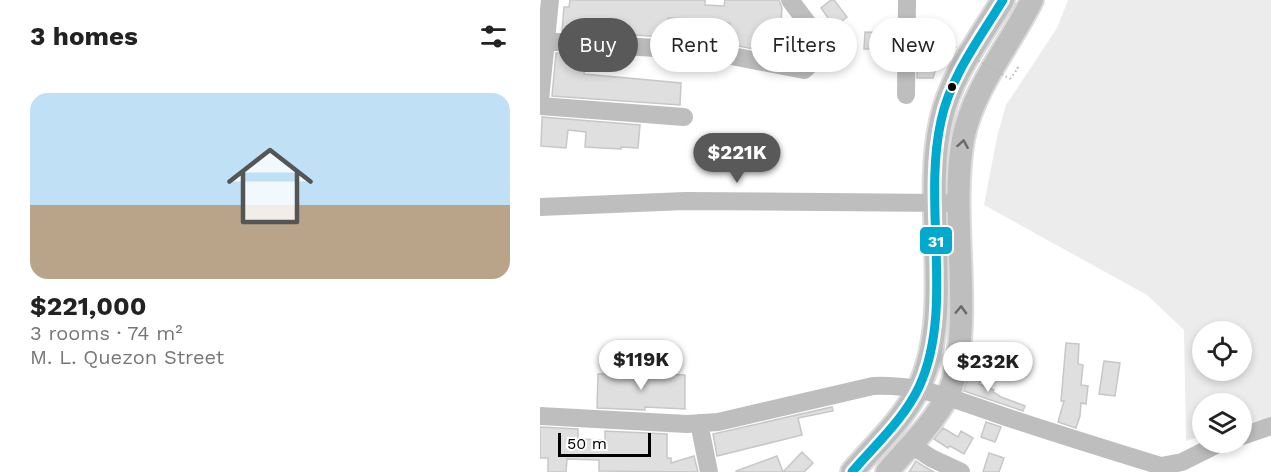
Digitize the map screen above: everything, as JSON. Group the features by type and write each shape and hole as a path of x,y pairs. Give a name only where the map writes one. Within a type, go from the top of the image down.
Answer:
{"main road":[{"path":"852,472 904,411 918,389 928,366 934,342 935,164 941,120 956,79 1003,0"},
{"path":"887,472 947,397 955,372 960,344 962,297 959,167 964,136 983,85 1032,0"}],"street":[{"path":"550,0 543,41 540,99 684,117"},
{"path":"543,41 706,51 804,69 815,60 815,33 790,0"},
{"path":"906,95 907,0"},
{"path":"540,207 685,201 960,203"},
{"path":"540,416 687,424 718,422 873,386 893,385 947,397 1161,466 1182,462 1200,453"},
{"path":"699,423 709,472"},
{"path":"1252,433 1271,426"},
{"path":"910,444 931,458 961,472"}],"path":[{"path":"956,48 1010,79 1018,68"}],"shaded area":[{"path":"1068,0 1271,0 1271,417 1252,422 1252,393 1192,393 1192,439 1186,441 1184,330 1147,295 984,205 997,137 1006,105 1057,28"}],"building":[{"path":"570,0 705,0 705,5 724,6 725,0 779,0 782,8 781,18 751,18 751,48 739,46 739,18 650,18 650,36 638,35 638,18 563,18 564,7 569,7"},
{"path":"834,0 847,17 828,18 821,8"},
{"path":"865,32 869,32 869,49 864,49"},
{"path":"556,53 558,53 558,72 584,72 584,74 681,83 680,105 552,96"},
{"path":"917,72 935,72 933,78 917,78"},
{"path":"542,117 640,125 638,148 585,147 586,132 568,130 566,148 541,146"},
{"path":"1066,343 1079,344 1078,364 1083,365 1081,385 1088,386 1086,404 1081,403 1076,428 1058,422 1064,401 1061,401"},
{"path":"1104,361 1120,363 1115,396 1099,394"},
{"path":"598,374 685,375 685,409 597,408"},
{"path":"969,374 981,379 979,384 994,390 993,392 1001,397 1025,406 1023,411 964,391"},
{"path":"832,407 833,411 798,418 802,435 717,456 713,434"},
{"path":"986,422 1001,427 995,442 981,437"},
{"path":"540,427 578,429 578,439 605,440 605,431 667,434 667,458 671,458 671,463 694,456 698,472 599,471 599,460 567,459 566,472 548,472 548,458 540,458"},
{"path":"943,428 958,437 961,431 973,438 964,454 934,439"},
{"path":"802,452 813,463 804,472 783,472"},
{"path":"989,453 1004,458 999,472 983,472"},
{"path":"777,456 783,472 736,472 736,471"},
{"path":"916,461 925,467 934,472 909,472"}],"transit line":[{"name":"31","path":"852,472 913,399 930,357 937,291 935,187 936,153 941,121 945,105 959,73 1003,0"}]}
